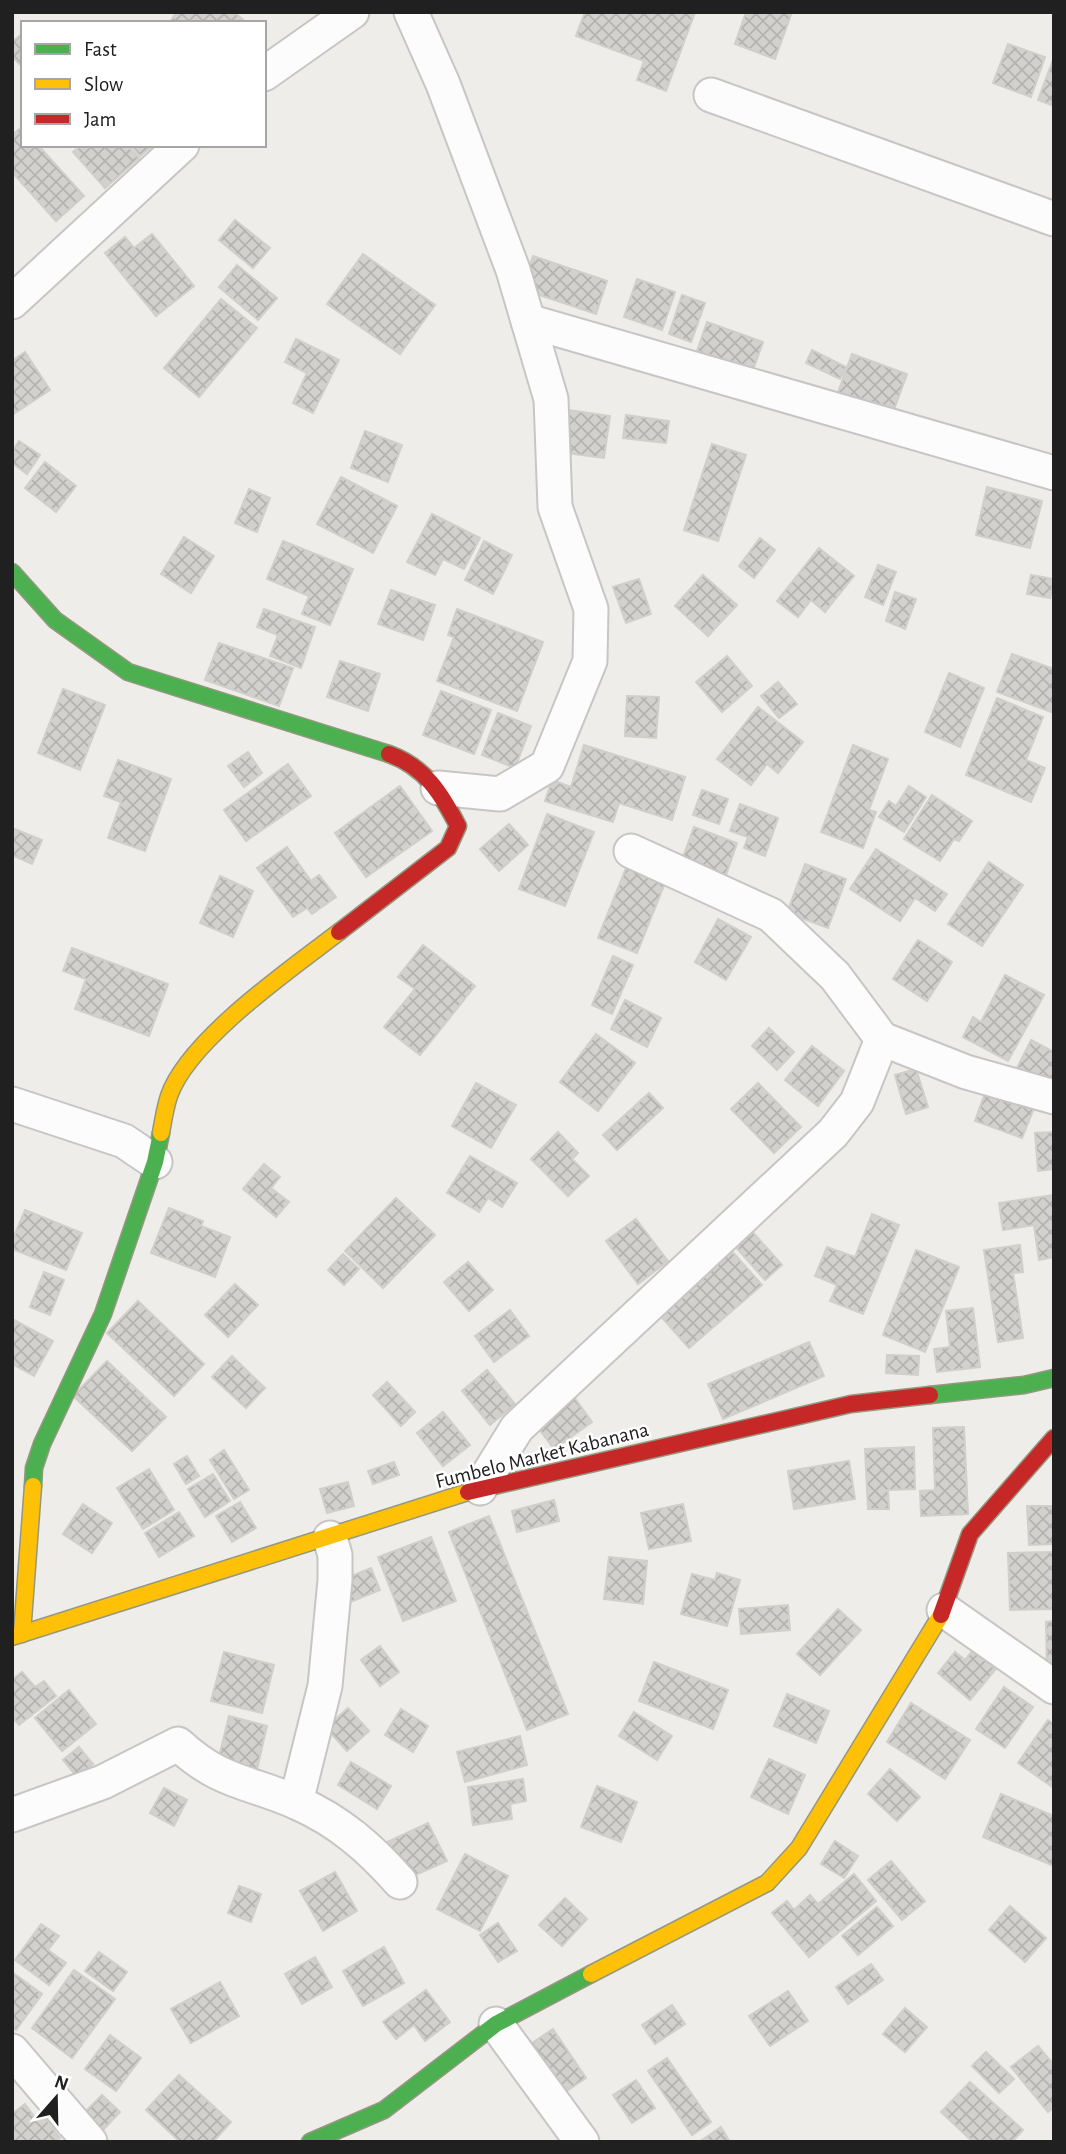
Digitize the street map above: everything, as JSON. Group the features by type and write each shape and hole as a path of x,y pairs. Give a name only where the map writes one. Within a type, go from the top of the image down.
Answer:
{"street":[{"path":"266,73 352,12"},
{"path":"411,12 417,20 448,96 513,270 551,399 555,507 592,609 590,661 547,765 500,794 438,788"},
{"path":"711,95 1054,219"},
{"path":"12,302 180,147"},
{"path":"528,321 1054,473"},
{"path":"12,572 55,620 128,672 334,734 408,761 438,788 458,826 448,848 240,1009 185,1068 169,1095 155,1161 103,1314 42,1444 34,1468 17,1636"},
{"path":"631,851 771,915 835,976 882,1039 966,1072 1054,1097"},
{"path":"480,1488 517,1428 833,1133 858,1102 882,1039"},
{"path":"12,1104 124,1141 155,1161"},
{"name":"Fumbelo Market Kabanana","path":"17,1636 480,1488 852,1404 1024,1385 1054,1378"},
{"path":"310,2142 384,2110 496,2024 767,1883 799,1848 944,1610 956,1579 962,1548 970,1534 1054,1438"},
{"path":"296,1802 325,1686 335,1580 335,1555 330,1538"},
{"path":"944,1610 1054,1687"},
{"path":"12,1815 103,1782 178,1744 200,1765 240,1785 296,1802 333,1821 370,1848 400,1882"},
{"path":"496,2024 582,2142"},
{"path":"12,2051 90,2142"}],"building":[{"path":"177,12 234,12 245,21 170,21"},
{"path":"585,12 695,12 666,91 637,80 644,61 576,36"},
{"path":"746,12 792,12 775,59 735,44"},
{"path":"21,35 21,66 12,56 12,42"},
{"path":"1008,44 1045,57 1031,97 993,83"},
{"path":"1054,57 1054,106 1038,100"},
{"path":"21,128 21,147 40,147 84,196 56,221 12,172 12,135"},
{"path":"79,147 129,147 139,158 105,188 73,152"},
{"path":"132,147 151,147 140,156"},
{"path":"235,220 270,248 253,268 219,240"},
{"path":"152,234 194,286 156,316 105,253 125,237 134,248"},
{"path":"363,254 435,305 400,354 327,304"},
{"path":"533,256 607,281 596,314 522,289"},
{"path":"237,265 277,298 258,320 219,287"},
{"path":"637,279 675,292 662,330 624,317"},
{"path":"682,295 705,303 691,342 669,334"},
{"path":"221,299 257,328 199,397 164,368"},
{"path":"707,322 763,342 750,378 732,363 697,351"},
{"path":"296,339 339,360 313,413 293,403 307,373 285,362"},
{"path":"812,350 846,367 840,379 806,363"},
{"path":"25,352 50,390 12,415 12,361"},
{"path":"852,354 907,374 891,418 836,398"},
{"path":"562,409 610,416 604,458 557,452"},
{"path":"626,415 669,421 666,443 623,438"},
{"path":"365,431 402,445 388,482 351,468"},
{"path":"19,441 40,455 27,474 12,463 12,452"},
{"path":"712,444 746,455 718,541 684,530"},
{"path":"45,462 76,486 56,512 25,488"},
{"path":"341,477 397,506 373,553 317,524"},
{"path":"987,487 1042,501 1030,548 976,535"},
{"path":"249,489 270,498 257,532 235,523"},
{"path":"432,514 480,538 464,569 443,559 435,575 407,562"},
{"path":"184,537 214,556 191,593 161,574"},
{"path":"760,538 775,550 754,578 739,566"},
{"path":"283,541 353,569 330,625 302,614 309,596 267,579"},
{"path":"484,541 512,555 493,594 465,580"},
{"path":"819,548 854,576 825,612 811,600 798,617 777,601"},
{"path":"878,565 896,572 883,605 865,597"},
{"path":"703,575 737,605 708,636 675,606"},
{"path":"1031,575 1054,579 1050,598 1027,594"},
{"path":"639,579 651,614 626,623 613,587"},
{"path":"391,590 435,605 423,640 378,624"},
{"path":"895,592 916,599 905,629 886,621"},
{"path":"264,609 315,627 301,668 270,656 278,635 257,627"},
{"path":"457,609 543,642 517,711 437,681 454,637 448,635"},
{"path":"219,643 293,668 279,706 205,680"},
{"path":"1012,654 1054,669 1054,713 997,692"},
{"path":"727,656 752,686 722,712 696,682"},
{"path":"340,661 380,674 368,711 327,697"},
{"path":"949,673 984,688 960,747 925,732"},
{"path":"778,682 797,704 779,718 761,696"},
{"path":"63,689 105,705 80,770 38,753"},
{"path":"441,691 491,710 474,754 423,735"},
{"path":"627,696 659,697 656,738 625,736"},
{"path":"997,698 1043,717 1026,760 1045,768 1031,802 966,775"},
{"path":"758,707 803,742 778,773 767,764 751,785 717,759"},
{"path":"498,713 531,726 515,768 482,755"},
{"path":"584,745 685,777 672,820 619,803 613,822 545,801 552,780 571,787"},
{"path":"853,745 888,759 869,810 876,812 863,848 821,832"},
{"path":"248,752 262,773 244,787 228,766"},
{"path":"118,760 171,779 145,851 108,838 121,802 104,796"},
{"path":"288,764 311,796 246,841 224,810"},
{"path":"400,786 432,831 366,877 335,833"},
{"path":"909,786 926,797 904,832 879,817 889,801 896,806"},
{"path":"702,790 728,799 719,824 693,815"},
{"path":"932,795 972,821 959,841 954,839 940,861 904,839"},
{"path":"740,804 778,818 765,856 744,848 748,837 730,831"},
{"path":"547,814 594,832 565,906 519,889"},
{"path":"509,824 528,845 499,871 480,849"},
{"path":"694,827 737,843 726,875 682,860"},
{"path":"12,828 42,840 32,864 12,855"},
{"path":"287,847 311,881 319,875 336,897 312,914 307,908 293,917 257,868"},
{"path":"876,849 947,894 935,911 915,898 900,921 850,889"},
{"path":"989,862 1023,885 982,946 948,924"},
{"path":"805,864 846,879 828,928 787,913"},
{"path":"626,868 665,883 637,953 598,938"},
{"path":"220,876 253,891 233,937 200,923"},
{"path":"718,919 751,937 726,980 695,962"},
{"path":"918,940 952,962 927,1001 893,979"},
{"path":"423,945 475,986 420,1055 384,1027 415,989 398,977"},
{"path":"72,948 168,984 149,1036 75,1009 86,979 63,971"},
{"path":"613,956 633,965 612,1014 592,1005"},
{"path":"1005,975 1044,995 1008,1061 963,1037 973,1017 981,1022"},
{"path":"625,1000 661,1018 647,1047 611,1029"},
{"path":"769,1028 794,1052 777,1070 752,1046"},
{"path":"596,1034 635,1063 598,1111 560,1082"},
{"path":"1031,1040 1054,1052 1054,1085 1015,1072"},
{"path":"812,1046 844,1071 818,1106 785,1080"},
{"path":"916,1069 928,1107 906,1114 895,1075"},
{"path":"476,1083 516,1105 491,1148 452,1126"},
{"path":"758,1083 801,1127 774,1153 731,1109"},
{"path":"986,1090 1034,1108 1022,1138 975,1121"},
{"path":"649,1093 663,1108 617,1150 603,1135"},
{"path":"558,1132 578,1153 572,1159 589,1176 568,1196 531,1159"},
{"path":"1054,1132 1054,1169 1038,1171 1035,1133"},
{"path":"470,1156 517,1183 502,1207 488,1198 479,1212 447,1193"},
{"path":"264,1164 280,1177 271,1188 289,1202 276,1217 243,1189"},
{"path":"1054,1195 1054,1257 1039,1260 1034,1225 1003,1230 999,1203"},
{"path":"396,1198 435,1235 383,1288 345,1251"},
{"path":"169,1208 203,1221 201,1226 230,1237 215,1277 151,1253"},
{"path":"25,1210 82,1233 66,1270 12,1249 12,1241"},
{"path":"872,1214 899,1225 863,1314 830,1301 837,1285 815,1276 827,1247 855,1257"},
{"path":"636,1219 668,1261 638,1284 606,1241"},
{"path":"751,1230 782,1265 765,1280 734,1245"},
{"path":"1020,1245 1023,1272 1013,1273 1023,1338 998,1342 984,1250"},
{"path":"729,1248 762,1285 689,1348 657,1312"},
{"path":"916,1250 959,1267 925,1352 883,1335"},
{"path":"343,1254 359,1269 344,1285 328,1270"},
{"path":"468,1262 493,1290 469,1311 444,1282"},
{"path":"44,1272 64,1280 50,1315 30,1307"},
{"path":"235,1284 258,1305 228,1337 205,1315"},
{"path":"138,1301 204,1364 174,1396 107,1333"},
{"path":"973,1308 980,1367 937,1372 934,1349 950,1347 946,1311"},
{"path":"510,1310 529,1336 494,1362 475,1336"},
{"path":"12,1319 53,1341 34,1376 12,1364"},
{"path":"809,1342 824,1376 723,1419 708,1384"},
{"path":"887,1355 919,1356 918,1375 886,1373"},
{"path":"232,1356 265,1388 246,1408 212,1377"},
{"path":"107,1361 166,1417 132,1451 73,1396"},
{"path":"487,1370 515,1404 490,1425 462,1391"},
{"path":"387,1382 415,1412 401,1426 373,1395"},
{"path":"574,1397 592,1422 554,1449 536,1425"},
{"path":"443,1412 470,1445 443,1466 417,1433"},
{"path":"964,1427 968,1514 921,1516 920,1491 935,1490 933,1428"},
{"path":"914,1447 915,1489 888,1490 889,1509 868,1509 865,1449"},
{"path":"224,1450 249,1490 234,1499 210,1460"},
{"path":"187,1456 199,1476 186,1484 174,1464"},
{"path":"849,1461 855,1499 794,1509 788,1471"},
{"path":"394,1462 399,1475 373,1484 368,1471"},
{"path":"149,1469 174,1510 143,1529 117,1488"},
{"path":"213,1474 230,1501 205,1517 188,1489"},
{"path":"348,1482 354,1506 327,1513 320,1489"},
{"path":"554,1500 559,1521 517,1532 512,1511"},
{"path":"240,1502 256,1528 232,1542 216,1516"},
{"path":"83,1504 112,1523 92,1553 63,1534"},
{"path":"683,1504 691,1541 649,1549 641,1513"},
{"path":"1027,1506 1054,1506 1054,1544 1029,1545"},
{"path":"179,1512 194,1536 159,1557 145,1533"},
{"path":"489,1516 568,1714 527,1730 449,1532"},
{"path":"431,1537 456,1601 403,1621 378,1557"},
{"path":"1054,1552 1054,1609 1010,1610 1008,1553"},
{"path":"609,1557 647,1561 643,1604 604,1599"},
{"path":"371,1568 380,1590 348,1603 339,1581"},
{"path":"717,1573 740,1580 727,1626 681,1614 692,1574 715,1580"},
{"path":"788,1605 790,1630 741,1634 739,1609"},
{"path":"838,1609 861,1630 820,1675 797,1654"},
{"path":"1054,1621 1054,1675 1047,1675 1046,1622"},
{"path":"380,1646 399,1672 380,1686 361,1660"},
{"path":"973,1650 996,1669 970,1700 938,1673 955,1652 965,1660"},
{"path":"224,1652 274,1665 262,1713 211,1701"},
{"path":"654,1662 728,1690 713,1729 639,1701"},
{"path":"22,1672 35,1687 44,1681 56,1696 19,1725 12,1717 12,1680"},
{"path":"1004,1687 1033,1707 1005,1748 976,1729"},
{"path":"69,1690 96,1724 62,1751 35,1718"},
{"path":"787,1694 829,1711 816,1743 774,1726"},
{"path":"911,1703 970,1740 945,1779 887,1742"},
{"path":"348,1708 369,1731 347,1751 326,1728"},
{"path":"401,1709 428,1726 413,1752 385,1735"},
{"path":"634,1712 672,1736 657,1760 619,1736"},
{"path":"229,1716 267,1726 255,1778 216,1769"},
{"path":"1048,1720 1054,1724 1054,1788 1018,1763"},
{"path":"520,1736 527,1765 465,1782 457,1752"},
{"path":"79,1747 93,1764 77,1777 63,1760"},
{"path":"769,1759 805,1775 788,1814 751,1797"},
{"path":"351,1762 391,1786 377,1809 338,1785"},
{"path":"890,1769 920,1797 897,1821 868,1794"},
{"path":"523,1779 526,1801 510,1804 512,1819 473,1825 468,1787"},
{"path":"597,1786 637,1802 621,1842 581,1827"},
{"path":"164,1788 187,1800 174,1826 150,1813"},
{"path":"1001,1794 1054,1816 1054,1866 983,1837"},
{"path":"428,1823 447,1861 402,1881 385,1843"},
{"path":"835,1841 858,1856 844,1878 821,1864"},
{"path":"465,1854 508,1876 480,1931 437,1909"},
{"path":"891,1861 925,1901 902,1920 868,1880"},
{"path":"335,1872 357,1911 323,1931 300,1891"},
{"path":"854,1874 876,1901 809,1957 772,1913 787,1901 794,1910 810,1895 818,1904"},
{"path":"239,1886 261,1894 251,1922 228,1913"},
{"path":"565,1898 587,1919 562,1946 539,1925"},
{"path":"1010,1906 1046,1938 1025,1962 989,1930"},
{"path":"877,1907 893,1926 858,1955 842,1936"},
{"path":"498,1923 517,1951 498,1962 480,1935"},
{"path":"41,1924 59,1936 48,1950 66,1963 49,1985 15,1960"},
{"path":"384,1947 404,1983 363,2006 343,1971"},
{"path":"99,1952 127,1972 113,1991 85,1971"},
{"path":"315,1957 332,1987 302,2004 285,1974"},
{"path":"871,1964 883,1980 848,2004 836,1987"},
{"path":"74,1970 115,1999 72,2058 32,2028"},
{"path":"12,1972 42,1994 16,2030 12,2027"},
{"path":"220,1982 239,2016 191,2043 171,2009"},
{"path":"426,1990 450,2022 425,2041 414,2025 396,2039 383,2022"},
{"path":"788,1991 808,2021 770,2046 749,2016"},
{"path":"672,2005 685,2024 655,2044 642,2025"},
{"path":"905,2008 927,2027 905,2052 883,2034"},
{"path":"553,2029 586,2078 562,2094 529,2045"},
{"path":"110,2035 141,2058 116,2091 85,2069"},
{"path":"1038,2046 1054,2065 1054,2107 1048,2112 1011,2067"},
{"path":"986,2052 1014,2079 999,2093 972,2066"},
{"path":"667,2058 711,2122 692,2135 648,2071"},
{"path":"179,2075 231,2122 213,2142 180,2142 146,2110"},
{"path":"636,2080 655,2108 632,2123 613,2095"},
{"path":"970,2082 1023,2130 1012,2142 973,2142 941,2112"},
{"path":"102,2095 120,2112 102,2131 84,2113"},
{"path":"25,2104 36,2119 42,2114 60,2138 54,2142 12,2142 12,2114"},
{"path":"721,2127 730,2142 699,2142"}],"traffic: fast":[{"path":"12,572 55,620 128,672 389,754"},
{"path":"33,1486 34,1468 42,1444 103,1314 155,1162 161,1133"},
{"path":"930,1395 1024,1385 1054,1378"},
{"path":"310,2142 384,2110 496,2024 591,1974"}],"traffic: slow":[{"path":"161,1133 169,1096 180,1074 197,1052 244,1006 339,932"},
{"path":"22,1634 33,1486"},
{"path":"12,1637 468,1492"},
{"path":"591,1974 767,1883 799,1848 941,1615"}],"traffic: jam":[{"path":"339,932 448,848 458,826 431,782 413,766 389,754"},
{"path":"468,1492 851,1404 930,1395"},
{"path":"941,1615 970,1534 1054,1438"}]}
